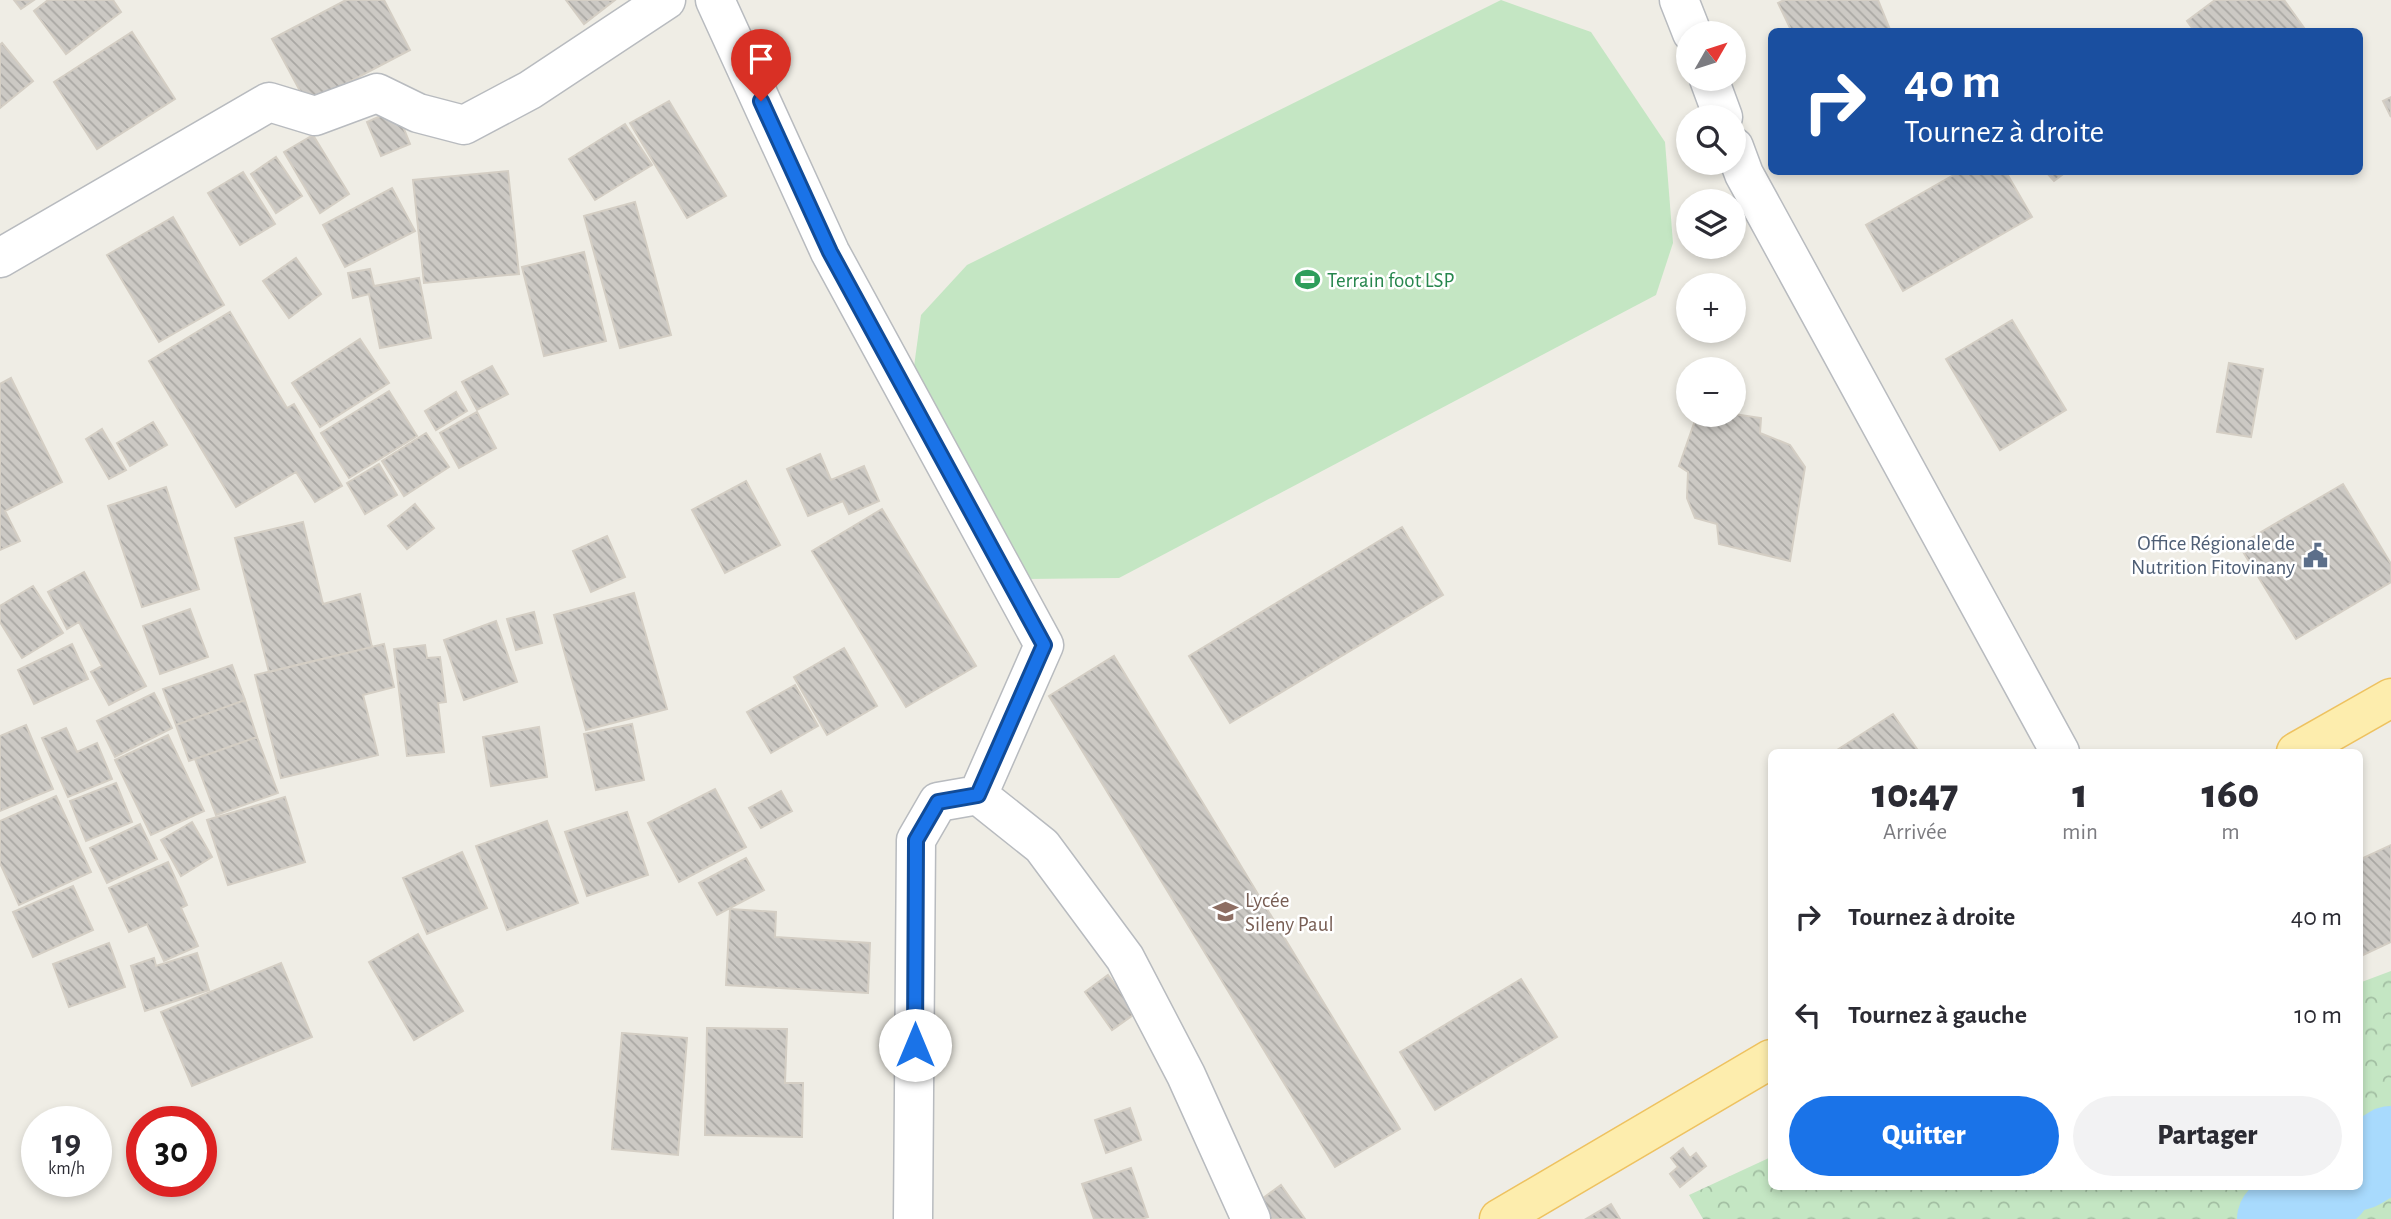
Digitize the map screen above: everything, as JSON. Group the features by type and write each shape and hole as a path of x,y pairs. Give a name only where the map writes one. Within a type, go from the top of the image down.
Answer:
{"main road":[{"path":"2301,749 2391,698"},
{"path":"1499,1219 1768,1061"}],"street":[{"path":"0,258 269,103 315,116 377,93 418,113 464,125 530,90 666,0"},
{"path":"715,0 830,252 1044,645 978,795"},
{"path":"1679,0 1687,21"},
{"path":"1745,175 2058,749"},
{"path":"913,1219 916,840 938,802 978,795 1042,846 1125,958 1186,1075 1251,1219"}],"green space":[{"name":"Terrain foot LSP","path":"1501,0 1591,32 1665,142 1673,243 1656,295 1119,578 1026,579 910,396 921,315 967,265"},
{"path":"2391,971 2391,1219 1703,1219 1689,1195 1768,1158 1768,1190 2363,1190 2363,982"}],"building":[{"path":"14,0 34,0 21,9"},
{"path":"48,0 113,0 121,12 66,54 34,11"},
{"path":"346,0 384,0 410,50 307,104 272,39"},
{"path":"566,0 615,0 584,24"},
{"path":"1784,0 1878,0 1889,28 1790,28 1778,3"},
{"path":"2215,0 2284,0 2304,28 2192,28 2187,21"},
{"path":"132,32 175,99 97,149 54,82"},
{"path":"2,43 33,81 0,108 0,45"},
{"path":"2391,97 2391,117 2383,101"},
{"path":"669,101 726,196 687,218 630,123"},
{"path":"396,109 410,144 381,156 367,122"},
{"path":"625,124 652,165 595,200 569,159"},
{"path":"313,135 349,194 320,213 284,152"},
{"path":"276,157 302,196 276,213 251,174"},
{"path":"508,171 519,274 424,283 413,180"},
{"path":"243,172 275,224 240,245 208,193"},
{"path":"1954,175 2008,175 2032,217 1903,291 1866,225"},
{"path":"2049,175 2062,175 2054,181"},
{"path":"392,188 415,231 345,267 323,225"},
{"path":"635,202 671,335 620,348 584,216"},
{"path":"173,217 224,305 159,342 107,255"},
{"path":"584,252 606,341 544,356 522,267"},
{"path":"296,258 321,294 289,318 263,281"},
{"path":"370,269 374,286 419,278 431,338 380,348 369,294 353,298 348,273"},
{"path":"230,312 287,408 294,404 342,486 315,502 296,472 236,507 149,361"},
{"path":"2012,320 2066,410 2000,450 1946,359"},
{"path":"360,339 389,383 320,427 292,383"},
{"path":"2229,363 2263,369 2251,437 2217,432"},
{"path":"492,366 508,394 477,410 462,382"},
{"path":"11,378 62,482 5,511 20,541 0,550 0,384"},
{"path":"389,391 417,436 349,478 321,433"},
{"path":"456,392 467,411 436,430 425,411"},
{"path":"477,412 496,448 459,468 440,433"},
{"path":"1746,416 1761,418 1760,433 1790,445 1805,467 1790,561 1719,544 1717,524 1695,518 1687,498 1688,472 1679,466 1693,427 1746,427"},
{"path":"153,422 167,445 130,466 117,443"},
{"path":"102,429 126,470 109,479 86,439"},
{"path":"426,433 449,467 404,496 382,461"},
{"path":"820,454 831,480 864,466 879,501 849,514 843,501 808,516 787,469"},
{"path":"379,464 397,495 365,514 347,483"},
{"path":"746,481 780,545 725,573 692,510"},
{"name":"Office Régionale de Nutrition Fitovinany","path":"2343,484 2391,564 2391,582 2296,639 2239,545"},
{"path":"166,487 199,589 142,607 108,506"},
{"path":"415,504 434,528 407,549 388,526"},
{"path":"882,509 976,666 906,707 812,551"},
{"path":"303,522 323,604 360,594 372,647 269,672 235,538"},
{"path":"1402,527 1443,595 1230,723 1189,656"},
{"path":"607,536 625,577 591,592 573,551"},
{"path":"84,572 146,686 109,705 91,672 102,666 79,622 67,629 48,592"},
{"path":"33,586 63,633 22,658 0,622 0,606"},
{"path":"634,593 667,709 586,730 554,615"},
{"path":"190,609 208,657 160,674 143,626"},
{"path":"534,612 542,643 516,650 507,619"},
{"path":"496,621 517,682 464,700 444,640"},
{"path":"72,644 88,679 34,704 18,670"},
{"path":"384,644 394,687 363,695 378,755 281,778 255,675"},
{"path":"425,645 427,658 440,657 446,702 438,703 444,752 407,756 394,649"},
{"path":"844,648 877,706 827,735 794,677"},
{"name":"Lycée Sileny Paul","path":"1114,656 1400,1129 1335,1167 1049,696"},
{"path":"232,665 245,700 176,725 163,689"},
{"path":"795,685 818,726 771,753 747,712"},
{"path":"154,693 172,728 115,757 97,721"},
{"path":"245,700 257,737 189,761 176,725"},
{"path":"1893,714 1917,749 1839,749"},
{"path":"632,724 644,780 596,790 584,734"},
{"path":"26,725 53,789 0,811 0,736"},
{"path":"539,727 547,777 491,786 483,737"},
{"path":"66,728 77,752 97,743 112,779 68,797 42,738"},
{"path":"168,735 204,811 151,835 115,760"},
{"path":"257,737 278,793 216,815 195,759"},
{"path":"116,783 132,822 86,841 70,801"},
{"path":"715,789 746,847 679,882 648,823"},
{"path":"781,791 792,811 761,828 749,808"},
{"path":"56,796 91,872 19,905 0,863 0,821"},
{"path":"285,797 305,862 228,885 207,820"},
{"path":"627,812 648,875 587,896 565,832"},
{"path":"547,821 578,903 507,930 476,846"},
{"path":"192,822 212,857 181,876 161,840"},
{"path":"140,824 157,859 107,883 90,848"},
{"path":"2391,845 2391,942 2363,955 2363,858"},
{"path":"462,852 487,908 427,934 403,878"},
{"path":"746,858 764,890 717,915 699,883"},
{"path":"168,862 187,905 181,908 198,946 164,961 147,924 129,932 109,888"},
{"path":"73,886 93,930 33,957 13,912"},
{"path":"730,909 776,912 775,937 870,943 868,993 726,985"},
{"path":"418,934 463,1011 414,1040 369,962"},
{"path":"109,943 125,987 69,1007 53,964"},
{"path":"197,953 209,990 145,1011 131,966 154,958 156,966"},
{"path":"281,963 312,1037 192,1086 161,1012"},
{"path":"1108,975 1136,1013 1112,1030 1085,992"},
{"path":"1521,979 1557,1037 1435,1110 1400,1052"},
{"path":"707,1028 787,1029 785,1083 803,1083 802,1137 705,1135"},
{"path":"622,1033 687,1038 678,1155 612,1149"},
{"path":"1130,1108 1141,1140 1106,1153 1095,1120"},
{"path":"1683,1148 1690,1158 1696,1153 1706,1166 1680,1187 1670,1174 1678,1167 1671,1158"},
{"path":"1131,1168 1148,1217 1094,1219 1082,1184"},
{"path":"1281,1185 1305,1219 1265,1219 1255,1204"},
{"path":"1611,1204 1620,1219 1586,1219"}],"waterway":[{"path":"2363,1166 2391,1148"},
{"path":"2279,1219 2324,1190"}],"place":[{"name":"Terrain foot LSP","path":"1307,280"},
{"name":"Office Régionale de Nutrition Fitovinany","path":"2315,555"},
{"name":"Lycée Sileny Paul","path":"1225,912"}],"route":[{"path":"761,101 830,252 1044,645 978,795 938,802 916,840 915,1045"}]}
